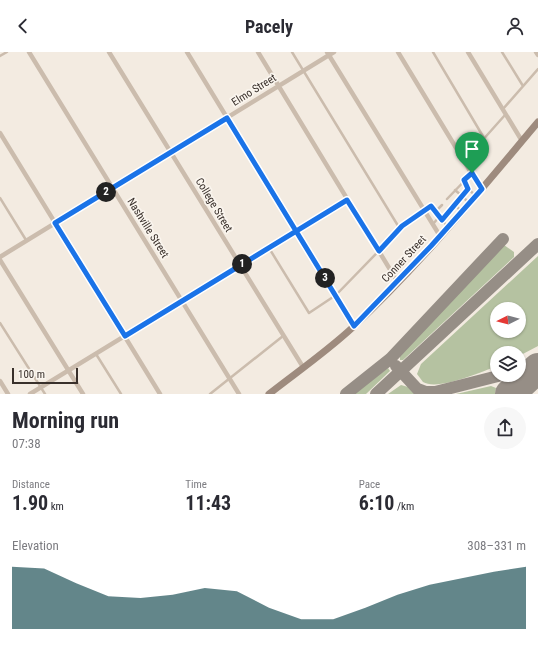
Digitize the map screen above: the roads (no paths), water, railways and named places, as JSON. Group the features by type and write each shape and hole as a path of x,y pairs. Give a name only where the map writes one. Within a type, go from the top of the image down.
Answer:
{"main road":[{"name":"Conner Street","path":"269,394 354,326 398,282 470,203 538,122"}],"street":[{"name":"Nashville Street","path":"29,52 239,394"},
{"name":"College Street","path":"109,52 303,367"},
{"path":"187,52 354,326"},
{"path":"258,52 398,282"},
{"name":"Elmo Street","path":"0,257 279,86 328,54 334,52"},
{"path":"398,52 482,189"},
{"path":"468,52 522,141"},
{"path":"328,54 440,236"},
{"path":"0,133 160,394"},
{"path":"30,394 347,200"},
{"path":"0,260 83,394"},
{"path":"0,381 8,394"}],"lane":[{"path":"0,56 7,52"},
{"path":"292,52 400,229"},
{"path":"433,52 484,138"},
{"path":"502,52 523,86"},
{"path":"464,161 538,69"},
{"path":"448,199 472,173"},
{"path":"464,180 468,189 476,196"},
{"path":"432,224 446,214 468,189"},
{"path":"455,190 470,203"},
{"path":"0,198 26,241"},
{"path":"455,204 462,212"},
{"path":"269,248 309,313 336,295 400,229 431,206 448,227"},
{"path":"435,212 441,207"},
{"path":"0,323 45,394"},
{"path":"210,394 283,336"},
{"path":"96,354 121,394"}]}
